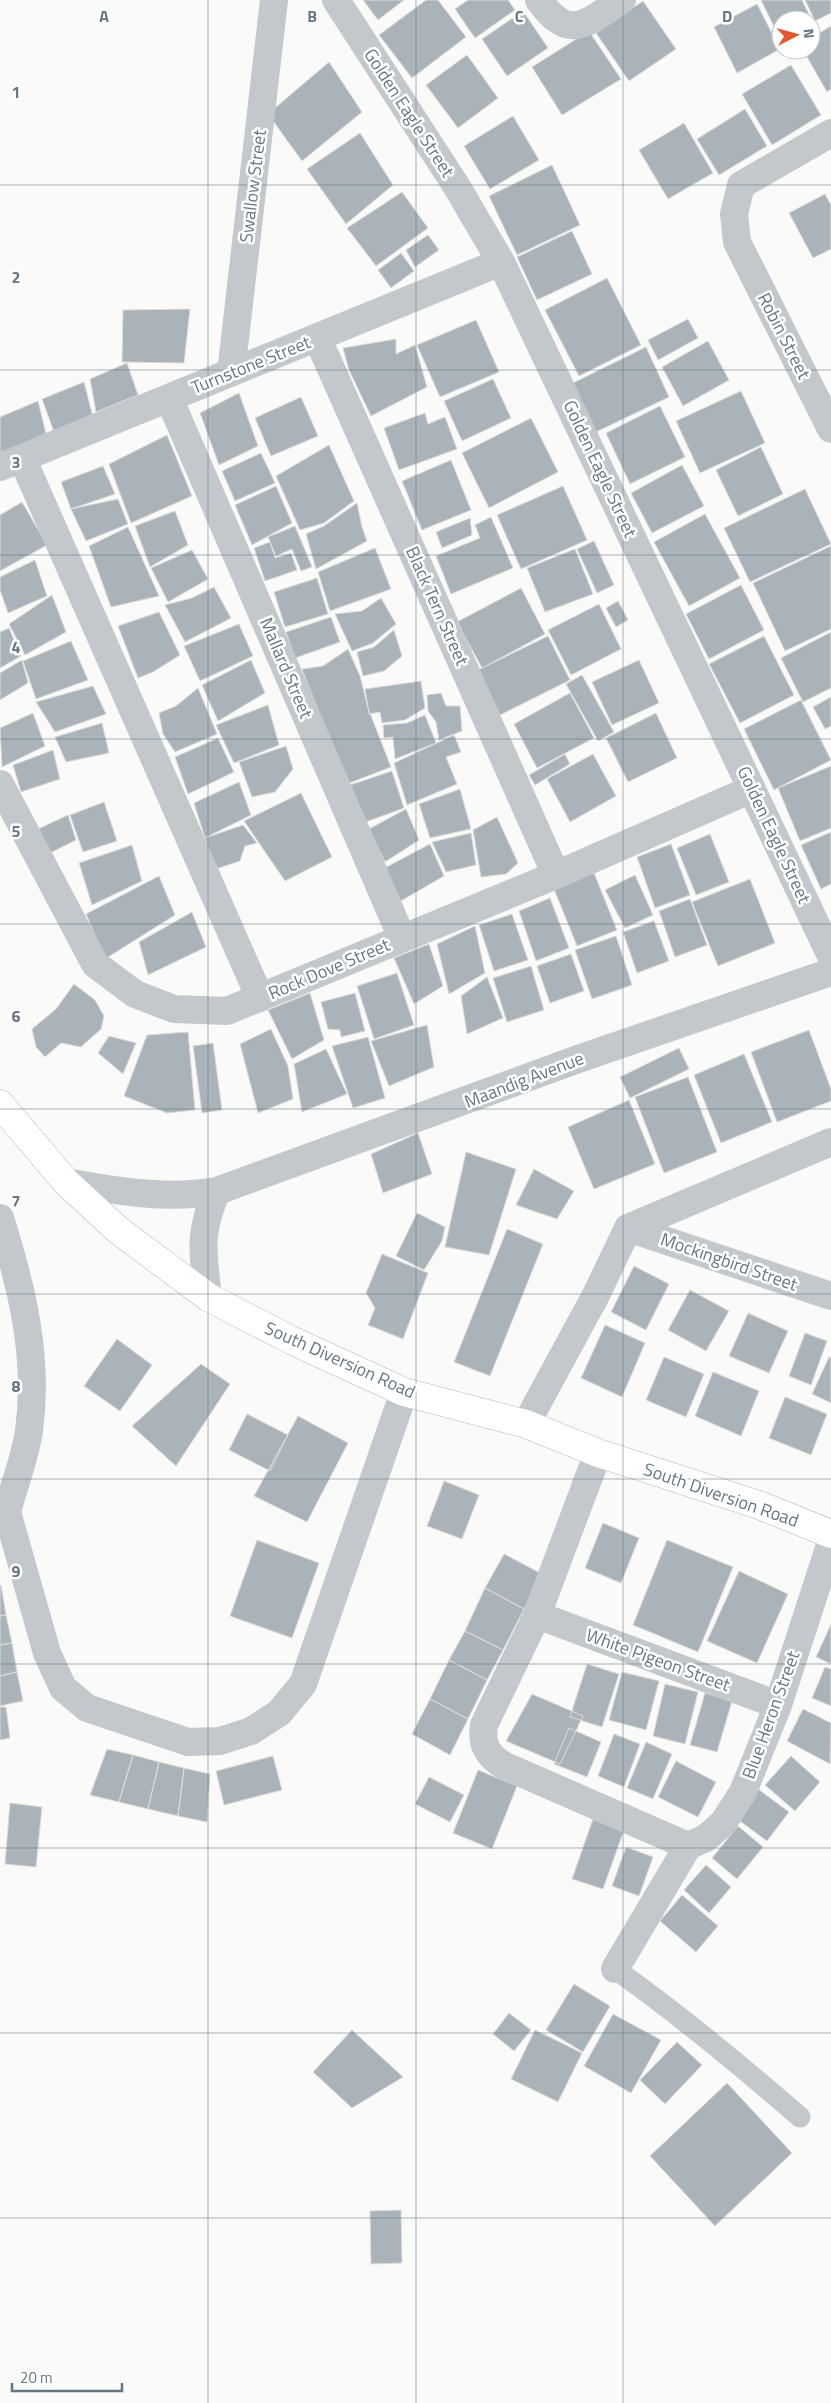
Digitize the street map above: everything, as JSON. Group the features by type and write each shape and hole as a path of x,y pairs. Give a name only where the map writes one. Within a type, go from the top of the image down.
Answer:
{"main road":[{"name":"South Diversion Road","path":"0,1104 66,1182 118,1230 208,1297 291,1340 404,1392 526,1424 598,1453 759,1505 831,1534"}],"street":[{"name":"Swallow Street","path":"231,373 274,0"},
{"name":"Golden Eagle Street","path":"336,0 457,188 501,262 831,956"},
{"path":"539,0 556,21 565,25 578,25 590,21 622,0"},
{"name":"Robin Street","path":"831,133 741,185 734,214 737,242 831,429"},
{"name":"Turnstone Street","path":"11,463 501,262"},
{"name":"Black Tern Street","path":"317,337 556,875"},
{"name":"Mallard Street","path":"169,398 402,938"},
{"path":"11,463 260,998"},
{"name":"Rock Dove Street","path":"0,784 95,964 135,994 174,1010 227,1010 260,998 556,875 752,789"},
{"name":"Maandig Avenue","path":"66,1182 117,1191 174,1195 217,1191 485,1095 580,1058 831,972"},
{"path":"526,1424 596,1295 628,1228 831,1142"},
{"path":"208,1297 202,1252 203,1231 207,1214 217,1191"},
{"path":"0,1218 28,1318 32,1369 29,1432 4,1508 48,1653 63,1688 87,1708 188,1742 220,1741 251,1731 279,1712 303,1684 404,1392"},
{"name":"Mockingbird Street","path":"628,1228 831,1296"},
{"path":"598,1453 538,1615 484,1725 483,1735 485,1748 492,1758 503,1765 688,1846 615,1969"},
{"name":"Blue Heron Street","path":"688,1846 706,1838 723,1823 743,1792 778,1705 831,1542"},
{"name":"White Pigeon Street","path":"538,1615 778,1705"}],"lane":[{"path":"615,1969 711,2040 800,2117"}],"building":[{"path":"363,0 404,0 378,20"},
{"path":"426,0 438,0 466,37 412,78 379,35"},
{"path":"468,0 508,0 515,10 475,38 455,9"},
{"path":"761,0 802,0 807,10 771,10 771,20"},
{"path":"805,0 831,0 831,13 821,18 821,10 810,10"},
{"path":"643,1 676,49 629,81 596,33"},
{"path":"757,4 771,31 771,54 737,73 714,27"},
{"path":"523,11 548,48 507,76 482,39"},
{"path":"831,26 831,89 827,92 809,60 821,60 821,32"},
{"path":"589,31 621,79 562,115 532,67"},
{"path":"467,55 498,98 458,128 426,85"},
{"path":"329,62 362,112 302,161 268,114"},
{"path":"791,65 821,115 772,145 742,94"},
{"path":"745,109 767,146 719,175 697,139"},
{"path":"513,116 539,160 490,189 464,146"},
{"path":"684,123 713,173 668,199 639,150"},
{"path":"360,133 393,185 346,224 307,169"},
{"path":"552,165 580,225 517,255 489,196"},
{"path":"402,192 428,228 376,266 347,228"},
{"path":"825,194 831,205 831,249 813,258 789,213"},
{"path":"572,231 592,274 537,300 517,257"},
{"path":"428,235 439,250 415,267 406,250"},
{"path":"401,253 414,271 391,288 378,270"},
{"path":"607,278 641,345 579,376 545,310"},
{"path":"190,309 184,363 122,362 123,310"},
{"path":"688,319 698,338 658,360 648,340"},
{"path":"476,320 499,372 440,397 417,345"},
{"path":"396,339 396,354 415,345 427,387 371,416 349,370 343,348"},
{"path":"708,341 729,380 683,406 662,367"},
{"path":"646,347 669,397 596,432 573,383"},
{"path":"127,363 138,395 96,412 90,379"},
{"path":"493,379 511,418 462,441 444,401"},
{"path":"84,382 93,417 54,432 42,399"},
{"path":"741,391 765,443 700,473 676,421"},
{"path":"239,393 258,446 219,465 200,413"},
{"path":"301,397 318,436 271,456 255,418"},
{"path":"38,401 46,434 0,456 0,417"},
{"path":"660,406 685,457 630,484 606,433"},
{"path":"425,413 428,424 445,417 457,449 399,470 384,428"},
{"path":"531,418 558,472 489,508 462,453"},
{"path":"167,435 192,496 131,523 109,464"},
{"path":"329,445 354,501 324,523 300,530 276,476"},
{"path":"761,447 783,494 738,516 716,470"},
{"path":"261,453 275,483 235,501 222,471"},
{"path":"451,460 471,510 422,530 402,481"},
{"path":"682,465 704,506 652,533 631,493"},
{"path":"103,466 115,494 71,509 61,482"},
{"path":"276,486 292,523 252,545 235,505"},
{"path":"563,486 587,540 521,569 497,515"},
{"path":"805,489 831,544 750,582 724,528"},
{"path":"118,499 128,524 86,541 71,509"},
{"path":"22,502 47,545 0,571 0,515"},
{"path":"357,503 367,541 316,569 306,534 324,526"},
{"path":"175,511 188,545 150,567 135,526"},
{"path":"705,514 740,578 689,606 654,542"},
{"path":"491,517 513,568 451,594 436,556 480,538 475,525"},
{"path":"470,518 472,535 442,548 436,532"},
{"path":"295,526 312,567 301,571 292,549 276,556 268,537"},
{"path":"128,527 159,596 111,607 89,546"},
{"path":"594,541 614,585 597,593 577,549"},
{"path":"270,542 275,558 291,553 297,570 265,581 254,548"},
{"path":"831,546 831,629 785,651 753,583"},
{"path":"375,548 391,589 330,611 318,572"},
{"path":"575,549 593,594 545,612 527,568"},
{"path":"192,550 208,579 168,602 151,568"},
{"path":"35,560 47,596 8,613 0,590 0,577"},
{"path":"317,578 328,614 285,627 274,592"},
{"path":"741,585 764,630 709,659 686,614"},
{"path":"214,587 231,618 185,642 165,605 192,598"},
{"path":"521,588 545,634 482,668 457,622"},
{"path":"52,595 66,632 25,655 9,624"},
{"path":"381,598 396,624 373,643 352,651 335,614 362,611"},
{"path":"618,601 628,620 616,627 606,608"},
{"path":"599,604 621,649 571,675 548,630"},
{"path":"159,612 180,655 153,672 138,678 118,626"},
{"path":"331,617 340,642 295,658 286,632"},
{"path":"239,624 253,656 200,681 184,646"},
{"path":"9,628 21,656 0,668 0,632"},
{"path":"394,630 402,656 384,671 363,676 357,652 374,647"},
{"path":"831,632 831,688 803,702 781,658"},
{"path":"548,636 570,680 500,715 478,670"},
{"path":"764,636 794,695 740,723 709,664"},
{"path":"71,641 88,680 36,699 23,661"},
{"path":"348,649 360,676 368,708 391,767 347,784 302,669 323,666"},
{"path":"22,660 28,683 0,700 0,673"},
{"path":"251,660 265,693 218,721 202,685"},
{"path":"639,660 659,703 612,725 592,682"},
{"path":"582,675 614,732 598,741 566,684"},
{"path":"421,681 425,708 405,720 382,723 380,712 369,714 365,689"},
{"path":"93,686 106,714 55,732 36,702"},
{"path":"198,688 217,734 175,752 163,734 159,713 176,706"},
{"path":"441,693 446,706 460,706 462,731 439,740 436,722 428,711 427,695"},
{"path":"570,693 594,738 537,768 514,724"},
{"path":"831,697 831,726 825,729 813,707"},
{"path":"801,700 831,760 774,790 744,729"},
{"path":"268,705 279,745 234,763 216,725"},
{"path":"33,713 45,746 2,767 0,728"},
{"path":"656,713 677,758 628,782 606,738"},
{"path":"425,715 436,743 395,759 393,737 384,738 383,725 407,723"},
{"path":"102,723 109,753 66,762 55,737"},
{"path":"454,735 461,752 446,757 457,784 407,805 394,763"},
{"path":"218,738 234,772 188,794 175,757"},
{"path":"286,746 293,769 275,792 252,797 239,762"},
{"path":"53,750 60,779 21,792 13,765"},
{"path":"565,754 570,764 535,785 529,775"},
{"path":"593,754 616,796 570,822 547,779"},
{"path":"831,766 831,828 800,841 778,788"},
{"path":"392,771 404,808 363,823 350,785"},
{"path":"239,782 251,815 205,838 194,803"},
{"path":"460,789 471,829 430,838 419,804"},
{"path":"301,793 332,857 285,881 244,821"},
{"path":"104,802 117,841 83,852 70,815"},
{"path":"406,809 419,840 385,862 369,829"},
{"path":"68,815 76,840 48,854 36,830"},
{"path":"497,817 518,863 506,874 481,877 473,830"},
{"path":"243,825 257,843 245,846 240,861 216,869 205,838"},
{"path":"831,832 831,884 821,889 801,845"},
{"path":"471,833 476,865 446,872 432,842"},
{"path":"710,834 729,882 696,895 677,848"},
{"path":"430,844 444,876 399,902 381,870"},
{"path":"671,844 690,895 655,908 637,857"},
{"path":"132,845 142,881 92,905 79,863"},
{"path":"594,873 617,930 577,946 554,889"},
{"path":"635,875 653,915 625,928 605,890"},
{"path":"159,876 175,915 105,959 86,914"},
{"path":"750,879 775,943 718,966 692,902"},
{"path":"550,898 569,948 536,961 519,911"},
{"path":"690,899 707,945 675,957 659,911"},
{"path":"192,912 206,947 148,975 139,942"},
{"path":"512,914 528,960 494,971 479,925"},
{"path":"654,921 669,961 637,973 623,932"},
{"path":"475,926 485,973 449,994 437,944"},
{"path":"616,936 632,985 592,999 575,950"},
{"path":"429,944 443,986 414,1004 394,958"},
{"path":"571,954 584,991 550,1003 537,966"},
{"path":"531,966 544,1010 507,1022 493,978"},
{"path":"397,973 414,1025 374,1039 357,986"},
{"path":"487,977 503,1018 467,1034 461,996"},
{"path":"74,984 95,1000 104,1016 101,1029 81,1047 61,1043 45,1057 36,1047 32,1029 56,1009"},
{"path":"310,993 324,1040 292,1059 268,1010"},
{"path":"355,993 365,1031 341,1037 340,1030 328,1029 321,1002"},
{"path":"427,1025 434,1067 389,1086 371,1041"},
{"path":"271,1029 288,1066 293,1099 258,1113 240,1044"},
{"path":"809,1030 831,1089 831,1101 777,1122 751,1052"},
{"path":"188,1032 195,1110 167,1113 124,1096 147,1035"},
{"path":"109,1036 136,1043 123,1074 98,1053"},
{"path":"368,1037 385,1098 353,1108 332,1046"},
{"path":"213,1043 222,1110 202,1113 193,1046"},
{"path":"679,1048 689,1069 630,1098 620,1077"},
{"path":"326,1049 347,1094 302,1112 294,1064"},
{"path":"744,1054 772,1122 721,1143 694,1075"},
{"path":"688,1077 717,1152 664,1173 635,1097"},
{"path":"629,1100 655,1164 594,1189 568,1127"},
{"path":"418,1133 432,1174 383,1193 371,1154"},
{"path":"466,1152 516,1169 489,1255 445,1247"},
{"path":"534,1169 574,1191 557,1219 516,1205"},
{"path":"417,1213 445,1227 442,1241 424,1270 396,1256"},
{"path":"507,1229 543,1244 490,1376 454,1362"},
{"path":"382,1254 428,1273 403,1339 368,1325 375,1308 366,1293"},
{"path":"634,1266 669,1284 646,1330 611,1312"},
{"path":"690,1290 729,1311 706,1351 668,1330"},
{"path":"748,1313 788,1331 769,1373 729,1356"},
{"path":"605,1325 645,1343 622,1397 581,1378"},
{"path":"805,1333 827,1341 811,1385 789,1376"},
{"path":"117,1339 152,1365 120,1411 84,1386"},
{"path":"664,1357 704,1374 686,1417 646,1400"},
{"path":"829,1357 831,1358 831,1403 812,1394"},
{"path":"201,1364 230,1384 176,1466 132,1426"},
{"path":"713,1372 759,1391 741,1436 695,1416"},
{"path":"785,1397 827,1414 811,1455 769,1438"},
{"path":"247,1414 288,1435 270,1471 229,1450"},
{"path":"298,1416 348,1443 307,1522 254,1496"},
{"path":"444,1481 479,1495 462,1539 427,1526"},
{"path":"603,1523 639,1538 621,1583 585,1568"},
{"path":"257,1540 319,1563 292,1638 230,1616"},
{"path":"667,1540 733,1567 698,1652 633,1625"},
{"path":"504,1554 542,1574 524,1609 485,1588"},
{"path":"739,1571 788,1594 757,1663 707,1641"},
{"path":"0,1586 6,1615 0,1616"},
{"path":"485,1588 524,1609 503,1650 465,1631"},
{"path":"6,1615 12,1643 0,1645 0,1616"},
{"path":"831,1624 831,1664 816,1657"},
{"path":"465,1631 503,1650 487,1680 449,1660"},
{"path":"12,1643 17,1672 0,1676 0,1645"},
{"path":"449,1660 487,1680 468,1719 430,1699"},
{"path":"587,1664 619,1674 602,1727 570,1717"},
{"path":"825,1667 831,1669 831,1706 812,1698"},
{"path":"17,1672 23,1701 0,1706 0,1676"},
{"path":"622,1672 659,1681 646,1730 609,1720"},
{"path":"665,1684 698,1692 685,1744 653,1736"},
{"path":"705,1693 732,1701 717,1752 690,1745"},
{"path":"532,1694 583,1716 560,1764 506,1741"},
{"path":"430,1699 468,1719 450,1755 412,1734"},
{"path":"0,1707 6,1707 10,1738 0,1740"},
{"path":"803,1709 831,1723 830,1764 787,1741"},
{"path":"569,1728 601,1742 587,1777 554,1764"},
{"path":"614,1734 640,1744 624,1787 598,1776"},
{"path":"646,1742 672,1754 653,1799 627,1788"},
{"path":"107,1749 133,1755 119,1802 90,1795"},
{"path":"133,1755 159,1762 148,1809 119,1802"},
{"path":"273,1756 282,1790 224,1805 216,1771"},
{"path":"791,1756 820,1782 795,1811 765,1785"},
{"path":"676,1761 716,1782 698,1817 658,1797"},
{"path":"159,1762 184,1768 178,1816 148,1809"},
{"path":"184,1768 210,1774 207,1822 178,1816"},
{"path":"478,1770 517,1786 492,1849 453,1833"},
{"path":"429,1777 464,1795 450,1822 415,1804"},
{"path":"758,1789 789,1812 767,1841 737,1819"},
{"path":"10,1803 42,1807 36,1867 5,1864"},
{"path":"593,1819 624,1830 603,1889 572,1879"},
{"path":"738,1826 763,1847 737,1879 712,1858"},
{"path":"626,1847 653,1857 639,1896 612,1886"},
{"path":"706,1865 731,1887 709,1913 684,1890"},
{"path":"682,1895 718,1926 696,1952 660,1921"},
{"path":"574,1984 610,2006 583,2052 546,2030"},
{"path":"509,2013 531,2030 514,2051 493,2034"},
{"path":"613,2014 661,2040 631,2093 584,2066"},
{"path":"352,2030 403,2077 352,2108 313,2072"},
{"path":"535,2030 582,2053 558,2102 511,2079"},
{"path":"677,2042 702,2065 665,2104 640,2080"},
{"path":"727,2083 792,2153 715,2226 650,2156"},
{"path":"401,2210 402,2263 371,2264 370,2211"}]}
